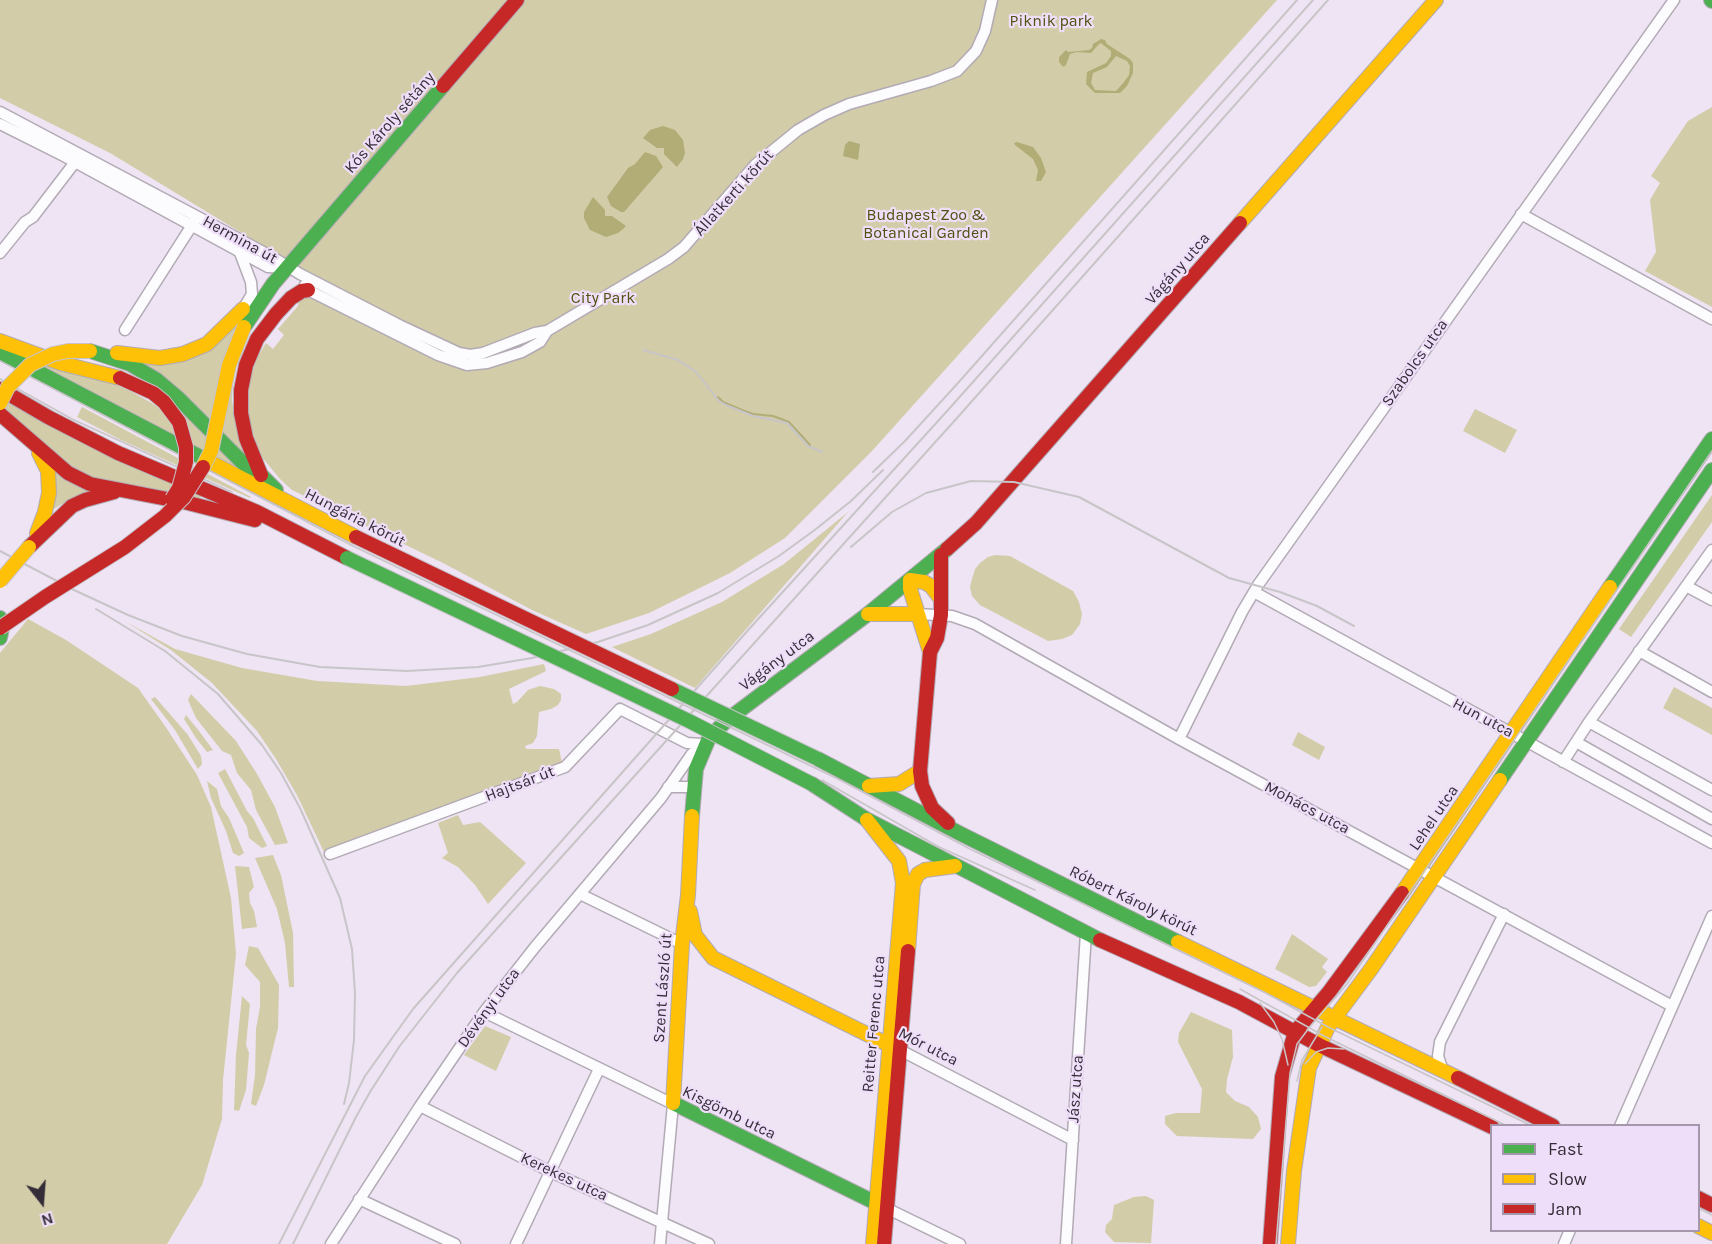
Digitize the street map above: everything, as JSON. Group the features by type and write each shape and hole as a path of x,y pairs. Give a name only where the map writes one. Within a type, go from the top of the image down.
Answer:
{"main road":[{"name":"Kós Károly sétány","path":"273,284 294,271 517,0"},
{"name":"Vágány utca","path":"705,741 743,707 868,614 941,555 976,523 1436,0"},
{"path":"0,403 8,387 30,365 53,354 90,351 160,358 183,354 207,344 260,293 273,284"},
{"path":"0,628 36,602 146,533 184,497 207,462 217,431 232,354 244,327 273,284"},
{"path":"261,475 246,438 241,413 241,390 246,365 257,339 276,314 291,298 308,290"},
{"path":"0,341 60,363 120,378 143,387 164,402 179,422 186,447 186,462 179,488 146,533"},
{"path":"90,351 130,364 156,380 177,397 244,464 261,475 298,507"},
{"name":"Hungária körút","path":"0,352 119,416 356,537 700,703"},
{"path":"0,389 118,453 257,512 347,558 689,721 812,784 866,819 954,866 1086,933 1239,1002 1319,1045 1490,1127"},
{"path":"0,414 68,473 78,478 102,487 188,502 249,518 272,527 290,529"},
{"path":"34,444 43,459 49,480 45,525"},
{"name":"Lehel utca","path":"1270,1244 1282,1077 1295,1032 1336,984 1419,869 1510,733 1709,448"},
{"name":"Lehel utca","path":"1292,1243 1294,1171 1306,1080 1319,1045 1335,1017 1371,969 1712,470"},
{"path":"0,581 45,525 85,500 125,490"},
{"path":"941,555 941,615 937,638 930,652 920,771 922,786 932,808 961,834"},
{"path":"930,652 910,589 910,580 924,582 931,586 941,599"},
{"path":"868,614 918,614"},
{"path":"0,618 2,628 0,638"},
{"name":"Róbert Károly körút","path":"700,703 818,759 1113,910 1316,1007 1551,1124"},
{"name":"Szent László út","path":"672,1104 681,944 688,895 694,787 705,741"},
{"path":"868,786 898,784 912,778 920,771"},
{"name":"Reitter Ferenc utca","path":"866,819 899,861 903,878 894,1048 881,1206 873,1244"},
{"name":"Reitter Ferenc utca","path":"894,1048 913,884 918,874 925,870 954,866"},
{"path":"688,895 695,934 705,950"},
{"path":"681,960 687,953 694,950 705,950"},
{"name":"Mór utca","path":"705,950 713,958 740,973 894,1048"},
{"name":"Kisgömb utca","path":"672,1104 881,1206"},
{"name":"Reitter Ferenc utca","path":"881,1206 884,1244"}],"street":[{"name":"Állatkerti körút","path":"294,271 459,353 483,353 535,333 548,331 649,271 684,247 755,165 798,130 849,104 931,81 957,70 976,51 985,31 992,0"},
{"name":"Szabolcs utca","path":"1179,739 1254,592 1674,0"},
{"name":"Hermina út","path":"0,112 79,159 195,221 274,258 294,271"},
{"name":"Hermina út","path":"0,124 79,159"},
{"path":"0,254 79,159"},
{"path":"1521,214 1712,319"},
{"name":"Hermina út","path":"195,221 240,252 268,267 294,271"},
{"path":"125,330 195,221"},
{"path":"240,252 251,282 252,294 243,309"},
{"path":"294,271 308,290"},
{"name":"Állatkerti körút","path":"308,290 438,355 467,365 487,363 522,352 540,342 548,331"},
{"path":"1563,762 1588,722 1712,550"},
{"path":"1686,586 1712,600"},
{"name":"Hun utca","path":"1254,592 1712,843"},
{"path":"918,614 941,615"},
{"name":"Mohács utca","path":"941,615 952,616 975,624 1179,739 1672,1006"},
{"path":"1639,651 1712,692"},
{"name":"Hajtsár út","path":"330,854 566,767 620,709 687,743 705,741"},
{"path":"1588,722 1712,790"},
{"name":"Dévényi utca","path":"331,1244 484,1012 668,787 691,755 705,741"},
{"path":"1576,742 1712,819"},
{"path":"687,743 691,755"},
{"path":"668,787 694,787"},
{"path":"580,894 681,944"},
{"path":"1443,1072 1438,1056 1440,1042 1504,914"},
{"path":"1620,1124 1712,916"},
{"name":"Jász utca","path":"1066,1244 1086,933"},
{"name":"Kisgömb utca","path":"484,1012 672,1104"},
{"name":"Mór utca","path":"894,1048 1073,1140"},
{"path":"516,1244 599,1070"},
{"name":"Szent László út","path":"660,1244 672,1104"},
{"name":"Kerekes utca","path":"420,1106 551,1172 709,1244"},
{"path":"359,1199 455,1244"},
{"name":"Kisgömb utca","path":"881,1206 960,1244"}],"green space":[{"name":"City Park","path":"0,0 1277,0 872,451 785,538 730,573 649,613 586,634 532,610 443,563 292,490 280,479 261,456 251,428 247,410 247,386 258,356 266,343 273,349 284,335 278,329 298,306 306,272 110,153 0,98"},
{"path":"1712,107 1712,307 1645,271 1656,252 1650,200 1660,183 1651,176 1688,121"},
{"path":"247,312 233,381 232,401 239,439 253,467 134,361 180,362"},
{"path":"12,350 118,384 155,405 176,402 249,477"},
{"path":"0,396 201,496 199,503 85,480 7,414"},
{"path":"82,407 251,497 121,440 77,417"},
{"path":"1475,409 1517,430 1505,453 1463,431"},
{"path":"55,470 94,490 52,510"},
{"path":"1712,495 1712,522 1631,637 1619,629"},
{"path":"848,512 695,688 612,647 651,634 722,602 784,564"},
{"path":"1010,556 1073,591 1082,614 1080,624 1072,635 1048,641 980,605 972,596 970,587 975,569 988,557"},
{"path":"28,619 66,640 138,688 197,775 211,807 231,898 236,954 223,1080 222,1119 202,1185 167,1244 0,1244 0,653"},
{"path":"126,622 175,649 242,668 317,681 406,686 480,677 544,664 546,671 509,689 513,704 528,690 540,686 554,689 561,694 558,705 539,712 537,736 533,743 525,746 526,749 559,749 562,763 324,852 297,795 257,731 212,683 171,650"},
{"path":"1674,687 1712,708 1712,735 1663,708"},
{"path":"191,694 236,741 275,807 288,843 275,845 256,810 251,790 237,773 231,755 222,751 196,718 188,700"},
{"path":"155,697 188,735 201,756 202,764 198,769 175,730 151,699"},
{"path":"186,715 213,750 207,752 196,738 184,719"},
{"path":"1298,732 1325,747 1319,760 1292,745"},
{"path":"225,769 267,846 262,848 249,838 247,827 218,773"},
{"path":"207,781 217,789 221,806 229,818 244,853 239,856 233,853 211,798"},
{"path":"458,815 463,825 480,822 526,863 488,904 475,885 458,867 442,858 448,853 438,823"},
{"path":"273,855 281,875 293,933 294,987 289,987 285,943 277,909 255,858"},
{"path":"235,866 249,867 254,887 249,893 250,903 257,927 242,929"},
{"path":"1292,934 1328,959 1322,967 1327,972 1316,986 1309,987 1275,969"},
{"path":"249,946 258,948 279,985 278,1028 264,1085 256,1106 251,1104 255,1075 260,982 245,965"},
{"path":"242,996 250,1004 246,1045 249,1053 246,1090 239,1111 234,1110 236,1055"},
{"path":"1191,1012 1232,1030 1233,1057 1226,1092 1235,1101 1249,1107 1258,1117 1261,1129 1253,1139 1177,1136 1165,1124 1165,1116 1176,1113 1200,1113 1202,1089 1178,1042 1179,1033"},
{"path":"485,1026 511,1037 496,1071 464,1055"},
{"path":"1146,1196 1154,1200 1151,1243 1114,1242 1105,1232 1106,1225 1112,1219 1114,1205 1134,1197"}],"shaded area":[{"path":"1101,39 1105,40 1107,44 1133,63 1133,73 1127,86 1120,93 1095,93 1086,84 1087,72 1106,63 1111,56 1111,51 1102,44 1100,43 1091,53 1070,54 1063,67 1059,62 1059,57 1066,50 1068,52 1089,50","holes":["1116,56 1127,61 1130,66 1129,75 1116,91 1095,90 1091,83 1093,73 1107,67"]},
{"path":"663,126 675,130 683,140 685,153 677,167 664,154 664,148 657,148 643,138 650,130"},
{"path":"849,141 860,144 858,160 843,156 845,145"},
{"path":"1014,143 1033,147 1041,158 1046,172 1041,181 1036,181 1038,170 1033,159 1015,145"},
{"path":"645,152 656,156 663,167 624,212 621,212 611,206 607,197 628,168 635,164"},
{"path":"593,197 605,210 605,216 612,216 626,226 618,233 606,237 590,230 584,218 584,212"}],"waterway":[{"path":"718,397 723,402 753,414 773,416 789,422 810,445"}],"tram line":[{"path":"0,361 353,546 838,779 970,849 1528,1124"},
{"path":"0,379 72,419 232,492"},
{"path":"1276,1244 1290,1073 1297,1044 1347,984 1712,451"},
{"path":"822,780 939,847 1035,890"},
{"path":"1240,989 1324,1036 1503,1124"},
{"path":"1260,1003 1274,1022 1282,1039 1288,1065"},
{"path":"1297,1081 1302,1060 1322,1027"},
{"path":"1305,1064 1316,1052 1328,1048 1344,1049"},
{"path":"1700,1209 1712,1215"}],"railway":[{"path":"873,472 958,383 1297,0"},
{"path":"279,1244 365,1076 413,1009 750,628 948,410 1313,0"},
{"path":"293,1244 370,1092 399,1047 457,973 957,418 1328,0"},
{"path":"643,350 678,360 696,372 719,401 753,416 787,423 808,446 822,452"},
{"path":"0,551 128,615 182,636 247,654 320,667 407,671 478,667 532,658 598,642 648,625 718,593 779,556 816,529 851,501 883,470"},
{"path":"851,547 892,512 926,493 971,481 1014,482 1079,497 1229,578 1280,592 1317,606 1354,626"},
{"path":"96,609 165,651 218,694 262,745 281,773 300,808 340,898 352,949 355,993 354,1040 344,1104"}],"traffic: fast":[{"path":"244,327 273,284 443,86"},
{"path":"90,351 130,364 157,380 244,464 261,475 276,490"},
{"path":"0,352 208,461"},
{"path":"1610,587 1712,439"},
{"path":"1500,780 1712,470"},
{"path":"692,816 696,769 709,738 727,720 868,614 947,549"},
{"path":"347,558 689,721 812,784"},
{"path":"0,618 2,628 0,638"},
{"path":"672,689 818,759"},
{"path":"818,759 961,834 1178,942"},
{"path":"812,784 866,819 1100,940"},
{"path":"673,1103 876,1203"}],"traffic: slow":[{"path":"1240,223 1436,0"},
{"path":"117,353 160,358 183,354 207,344 243,309"},
{"path":"203,467 211,451 229,365 244,327"},
{"path":"0,341 60,363 120,378"},
{"path":"0,403 8,387 30,365 53,354 90,351"},
{"path":"37,533 49,493 48,471 39,453"},
{"path":"208,461 356,537"},
{"path":"0,581 29,547"},
{"path":"910,580 910,589 930,652"},
{"path":"910,580 924,582 931,586 941,599"},
{"path":"1402,893 1610,587"},
{"path":"868,614 918,614"},
{"path":"869,786 899,784 920,771"},
{"path":"1288,1244 1294,1171 1309,1068 1328,1027 1371,969 1500,780"},
{"path":"673,1103 692,816"},
{"path":"867,820 899,861 903,883 873,1244"},
{"path":"908,951 913,884 918,874 925,870 955,866"},
{"path":"690,911 695,935 713,958 895,1048"},
{"path":"1178,942 1458,1078"},
{"path":"1700,1227 1712,1233"}],"traffic: jam":[{"path":"443,86 517,0"},
{"path":"947,549 976,523 1240,223"},
{"path":"261,475 246,438 241,413 241,390 246,365 257,339 276,314 291,298 308,290"},
{"path":"120,378 153,393 164,402 179,422 186,447 186,462 179,488 172,499"},
{"path":"0,389 118,453 257,512 347,558"},
{"path":"0,414 68,473 90,484 188,503 255,520"},
{"path":"0,628 125,547 165,516 184,497 203,467"},
{"path":"29,547 72,506 114,492"},
{"path":"356,537 672,689"},
{"path":"941,555 941,615 937,638 930,652 920,771 922,786 932,808 948,823"},
{"path":"1270,1244 1282,1077 1295,1032 1329,992 1402,893"},
{"path":"1100,940 1239,1002 1319,1045 1490,1126"},
{"path":"884,1244 908,951"},
{"path":"1458,1078 1549,1124"},
{"path":"1700,1199 1712,1205"}],"park label":[{"name":"Piknik park","path":"1051,21"},
{"name":"Budapest Zoo & Botanical Garden","path":"926,224"}]}
